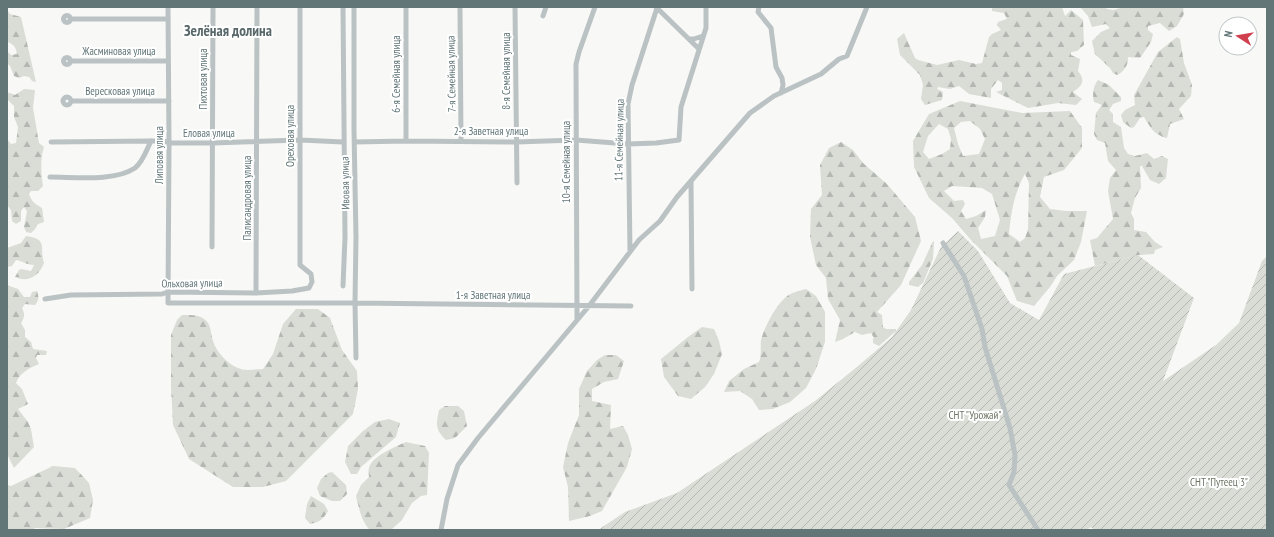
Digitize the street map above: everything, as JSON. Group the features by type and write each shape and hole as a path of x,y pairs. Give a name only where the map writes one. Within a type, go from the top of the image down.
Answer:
{"street":[{"name":"Липовая улица","path":"168,7 168,303"},
{"name":"Пихтовая улица","path":"212,247 213,7"},
{"name":"Палисандровая улица","path":"256,293 257,7"},
{"name":"Ореховая улица","path":"300,7 300,265"},
{"name":"Ивовая улица","path":"343,7 344,286"},
{"name":"Ивовая улица","path":"354,7 356,358"},
{"name":"6-я Семейная улица","path":"406,7 406,141"},
{"name":"7-я Семейная улица","path":"460,7 461,141"},
{"name":"8-я Семейная улица","path":"515,7 517,183"},
{"path":"543,16 546,7"},
{"name":"10-я Семейная улица","path":"577,320 576,64 595,7"},
{"path":"657,8 698,48 706,28 706,7"},
{"path":"759,7 758,12 771,28 776,68 782,78 783,85 781,93"},
{"path":"440,530 447,499 458,465 478,438 589,306 639,240 660,221 677,197 750,113 774,96 821,74 839,59 847,56 867,7"},
{"name":"11-я Семейная улица","path":"630,252 628,104 630,91 657,8"},
{"path":"70,19 168,19"},
{"path":"689,39 703,36"},
{"name":"2-я Заветная улица","path":"354,142 516,142 576,140 628,144 679,140 681,107 698,48"},
{"name":"Жасминовая улица","path":"70,61 168,61"},
{"name":"Вересковая улица","path":"71,101 169,101"},
{"name":"Еловая улица","path":"51,142 164,141 169,143 213,143 300,140 344,142"},
{"path":"50,177 110,177 121,174 135,168 140,163 151,141"},
{"path":"691,182 692,289"},
{"path":"944,243 964,276 982,329 985,347 1010,428 1015,454 1014,472 1009,485 1038,530"},
{"name":"Ольховая улица","path":"45,299 71,295 162,294 168,292 256,293 292,291 308,288 312,282 311,274 300,265"},
{"name":"1-я Заветная улица","path":"168,303 355,303 631,306"}],"green space":[{"path":"992,7 1062,7 1065,16 1071,10 1083,20 1084,45 1077,51 1071,52 1071,55 1080,59 1078,71 1082,77 1081,85 1073,92 1082,99 1076,105 1058,103 1028,108 996,92 1002,90 1002,83 998,80 991,89 991,98 969,94 959,86 950,89 938,87 937,89 943,92 942,100 925,105 921,99 923,85 920,75 900,55 897,39 904,33 915,58 918,60 937,65 959,60 976,64 982,63 989,37 1001,30 997,25 998,22 1007,19 1004,13 992,11"},
{"path":"1080,7 1104,7 1113,10 1124,7 1183,7 1184,14 1177,26 1169,31 1160,23 1148,26 1148,30 1153,34 1151,42 1140,58 1128,57 1126,68 1117,75 1113,73 1110,68 1095,54 1092,41 1101,32 1110,28 1106,24 1092,27 1088,16"},
{"path":"7,10 10,14 21,17 36,82 32,81 29,77 24,76 19,78 14,76 10,66 7,63 7,51 11,55 17,54 14,46 7,42"},
{"path":"1177,37 1180,39 1184,63 1192,85 1191,96 1179,109 1184,119 1170,124 1167,138 1156,133 1144,117 1140,118 1134,127 1131,128 1123,122 1121,115 1125,110 1135,105 1134,95 1158,52"},
{"path":"1098,80 1109,85 1121,97 1121,101 1113,104 1109,110 1113,114 1113,122 1121,127 1124,148 1128,154 1135,156 1147,153 1154,159 1162,156 1168,159 1166,178 1159,184 1150,180 1142,166 1140,166 1141,188 1135,198 1131,213 1134,219 1134,230 1146,232 1155,242 1163,247 1155,250 1154,254 1139,255 1095,266 1090,240 1097,238 1113,219 1108,191 1110,178 1116,170 1108,161 1105,143 1097,140 1094,134 1096,113 1102,105 1094,102 1093,99 1094,88"},
{"path":"24,89 35,90 33,108 39,143 44,147 41,166 43,186 38,191 31,191 29,194 31,199 42,208 44,222 38,224 31,233 26,232 24,227 27,211 24,207 21,211 21,221 16,224 12,221 11,210 7,205 7,139 11,144 16,143 18,127 14,117 14,106 7,99 7,93 15,95"},
{"path":"960,101 1022,113 1070,111 1082,128 1082,148 1064,170 1044,177 1040,197 1050,209 1087,211 1081,242 1074,260 1057,276 1034,306 1017,301 1007,276 970,239 952,218 929,198 914,167 913,141 929,114","holes":["970,121 980,129 985,139 979,154 963,156 954,128 961,122","939,124 948,129 951,139 950,149 929,159 923,152 928,136","1025,174 1029,183 1028,229 1025,238 1020,242 1009,234 1014,203 1021,181","952,186 982,188 992,194 1000,220 995,236 981,239 978,228 985,217 986,210 976,216 966,219 961,211 965,204 963,200 954,201 944,191"]},
{"path":"841,142 853,150 863,163 887,184 915,217 921,241 901,285 877,312 882,315 883,327 886,329 896,329 896,331 879,346 873,343 874,338 871,333 862,335 855,332 835,342 840,320 828,299 826,278 816,265 810,237 811,209 822,195 820,165 829,148"},
{"name":"СНТ \"Урожай\"","path":"958,231 978,251 1010,303 1039,320 1064,274 1138,255 1194,298 1163,381 1216,345 1239,323 1262,261 1267,256 1267,530 1094,530 1091,527 1086,530 598,530 625,512 677,493 815,401 858,366 892,337 911,310 941,247"},
{"path":"26,236 38,239 42,245 44,263 36,275 29,279 20,279 15,277 19,270 31,271 34,265 16,260 12,266 7,267 7,248 21,243"},
{"path":"933,241 933,259 923,283 918,287 909,285 909,282 922,265"},
{"path":"7,285 18,289 24,297 30,297 32,292 37,291 38,298 35,305 25,304 22,308 24,316 21,323 25,330 25,337 31,342 33,349 47,351 46,355 37,355 36,358 39,364 23,373 16,383 22,389 28,404 18,409 28,422 31,429 34,447 14,468 7,454"},
{"path":"806,289 816,296 825,312 825,342 816,369 806,388 790,402 773,409 759,410 752,399 740,391 724,392 729,381 744,369 759,362 761,340 778,305 788,295"},
{"path":"296,309 318,309 330,318 342,350 357,371 358,389 353,414 286,481 263,487 233,487 189,459 173,425 171,335 177,320 182,315 193,315 203,318 210,327 212,339 215,345 227,362 243,370 263,369 273,354 283,324"},
{"path":"702,327 714,329 722,354 714,374 705,387 691,399 678,396 664,377 661,359"},
{"path":"605,355 616,355 624,361 618,379 604,382 592,389 592,401 611,405 610,429 623,426 628,435 632,449 627,467 602,511 590,516 569,521 568,487 563,467 568,443 579,415 579,389 587,371 597,360"},
{"path":"445,406 458,406 464,411 467,426 455,438 446,440 438,430 437,426 439,410"},
{"path":"389,419 400,423 396,437 361,467 357,474 351,474 345,462 348,446 363,431 375,422"},
{"path":"406,442 425,446 429,453 427,495 421,496 412,503 402,520 392,529 369,529 362,518 356,496 361,485 369,477 369,468 374,460 384,452"},
{"path":"53,466 75,468 89,483 93,500 90,518 64,529 35,528 32,530 7,530 7,485 11,486"},
{"path":"332,472 346,485 347,494 340,501 332,501 320,496 317,488 321,479 328,473"},
{"path":"311,496 324,504 328,511 320,520 310,524 305,518 307,504"}],"district":[{"name":"Зелёная долина","path":"228,30"}],"park label":[{"name":"СНТ \"Путеец 3\"","path":"1219,482"}]}
